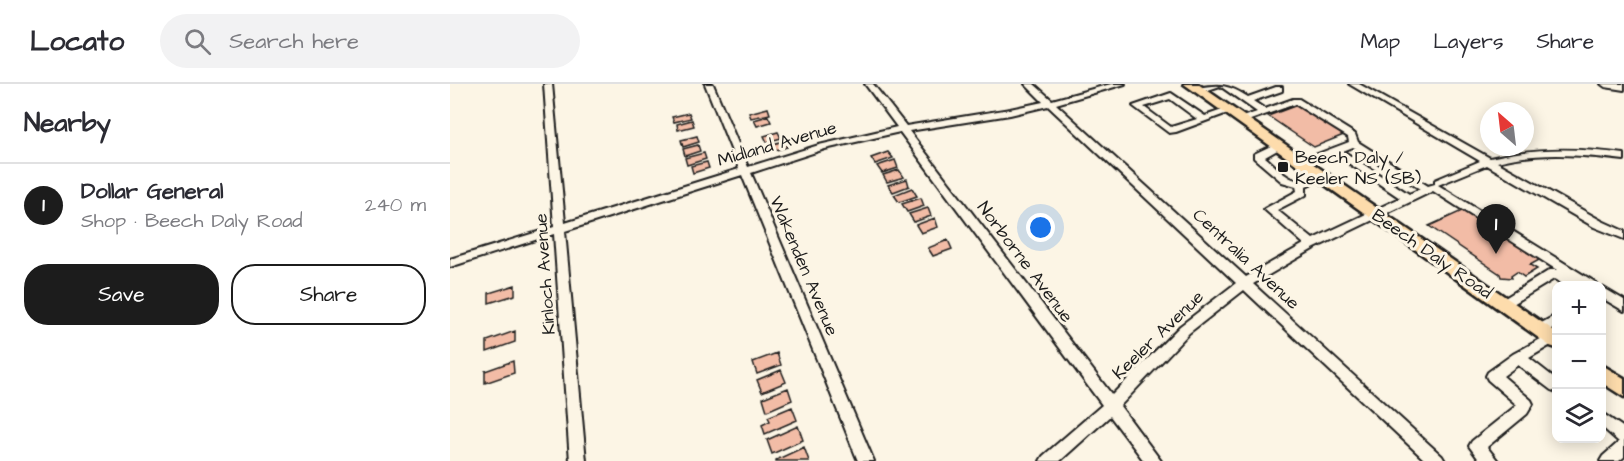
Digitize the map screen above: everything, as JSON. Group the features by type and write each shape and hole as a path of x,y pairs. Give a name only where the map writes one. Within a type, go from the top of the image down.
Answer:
{"main road":[{"name":"Beech Daly Road","path":"1195,87 1550,336"},
{"path":"1606,379 1624,388"}],"street":[{"name":"Kinloch Avenue","path":"548,84 578,461"},
{"name":"Wakenden Avenue","path":"709,84 866,461"},
{"name":"Norborne Avenue","path":"869,84 1153,461"},
{"name":"Centralia Avenue","path":"1029,84 1437,461"},
{"name":"Midland Avenue","path":"450,263 822,147 903,129 1050,103 1120,84"},
{"path":"1195,87 1217,84"},
{"path":"1223,84 1264,112"},
{"path":"1353,84 1598,224 1624,235"},
{"path":"1605,84 1624,87"},
{"path":"1247,100 1274,87 1352,135 1354,143 1434,186 1585,281"},
{"path":"1204,119 1171,96 1137,106 1169,130 1204,119 1228,111"},
{"path":"1242,120 1296,100"},
{"path":"1303,163 1354,143"},
{"path":"1278,146 1258,156 1286,180 1301,184 1322,176"},
{"path":"1335,150 1408,199"},
{"name":"Keeler Avenue","path":"1048,461 1099,419 1192,323 1246,283 1312,244 1488,162 1518,155 1555,152 1624,157"},
{"path":"1301,184 1302,193 1269,209 1312,244"},
{"path":"1504,304 1554,273 1567,281"},
{"path":"1606,295 1624,306"},
{"path":"1490,461 1477,446 1522,410 1526,404 1493,376 1550,336"},
{"path":"1518,357 1552,382"},
{"path":"1606,422 1624,437"},
{"path":"1608,461 1624,447"}],"building":[{"path":"1300,104 1346,134 1314,147 1268,116"},
{"path":"768,108 770,114 751,118 749,113"},
{"path":"689,113 691,118 674,122 672,117"},
{"path":"768,116 771,122 757,126 754,120"},
{"path":"692,120 694,126 678,130 677,124"},
{"path":"778,132 781,138 767,142 764,136"},
{"path":"697,136 699,142 683,147 681,140"},
{"path":"784,141 787,147 772,151 769,145"},
{"path":"698,145 700,151 685,156 683,149"},
{"path":"888,152 893,158 875,164 871,158"},
{"path":"704,153 706,159 687,165 685,158"},
{"path":"895,160 898,168 882,173 877,166"},
{"path":"707,162 709,168 693,173 691,166"},
{"path":"899,170 904,177 887,182 883,175"},
{"path":"907,179 909,186 893,192 888,185"},
{"path":"912,188 917,196 899,202 894,195"},
{"path":"921,198 924,206 907,212 902,204"},
{"path":"928,208 931,216 914,222 909,214"},
{"path":"1464,210 1541,259 1530,265 1537,269 1524,277 1517,272 1511,276 1512,278 1501,277 1500,274 1429,226"},
{"path":"935,218 938,227 921,233 916,225"},
{"path":"948,240 952,249 933,256 928,248"},
{"path":"515,285 515,295 489,303 489,293"},
{"path":"515,331 515,342 487,352 487,341"},
{"path":"777,353 781,365 757,374 753,362"},
{"path":"513,361 514,373 485,383 485,371"},
{"path":"781,370 786,382 762,392 757,380"},
{"path":"788,388 792,400 767,411 763,398"},
{"path":"792,407 797,420 765,434 762,425 770,421 768,417"},
{"path":"798,426 803,440 772,454 767,440"},
{"path":"804,447 809,461 776,461 776,460"}],"place":[{"name":"Beech Daly / Keeler NS (SB)","path":"1283,167"},
{"name":"Dollar General","path":"1496,254"}]}
